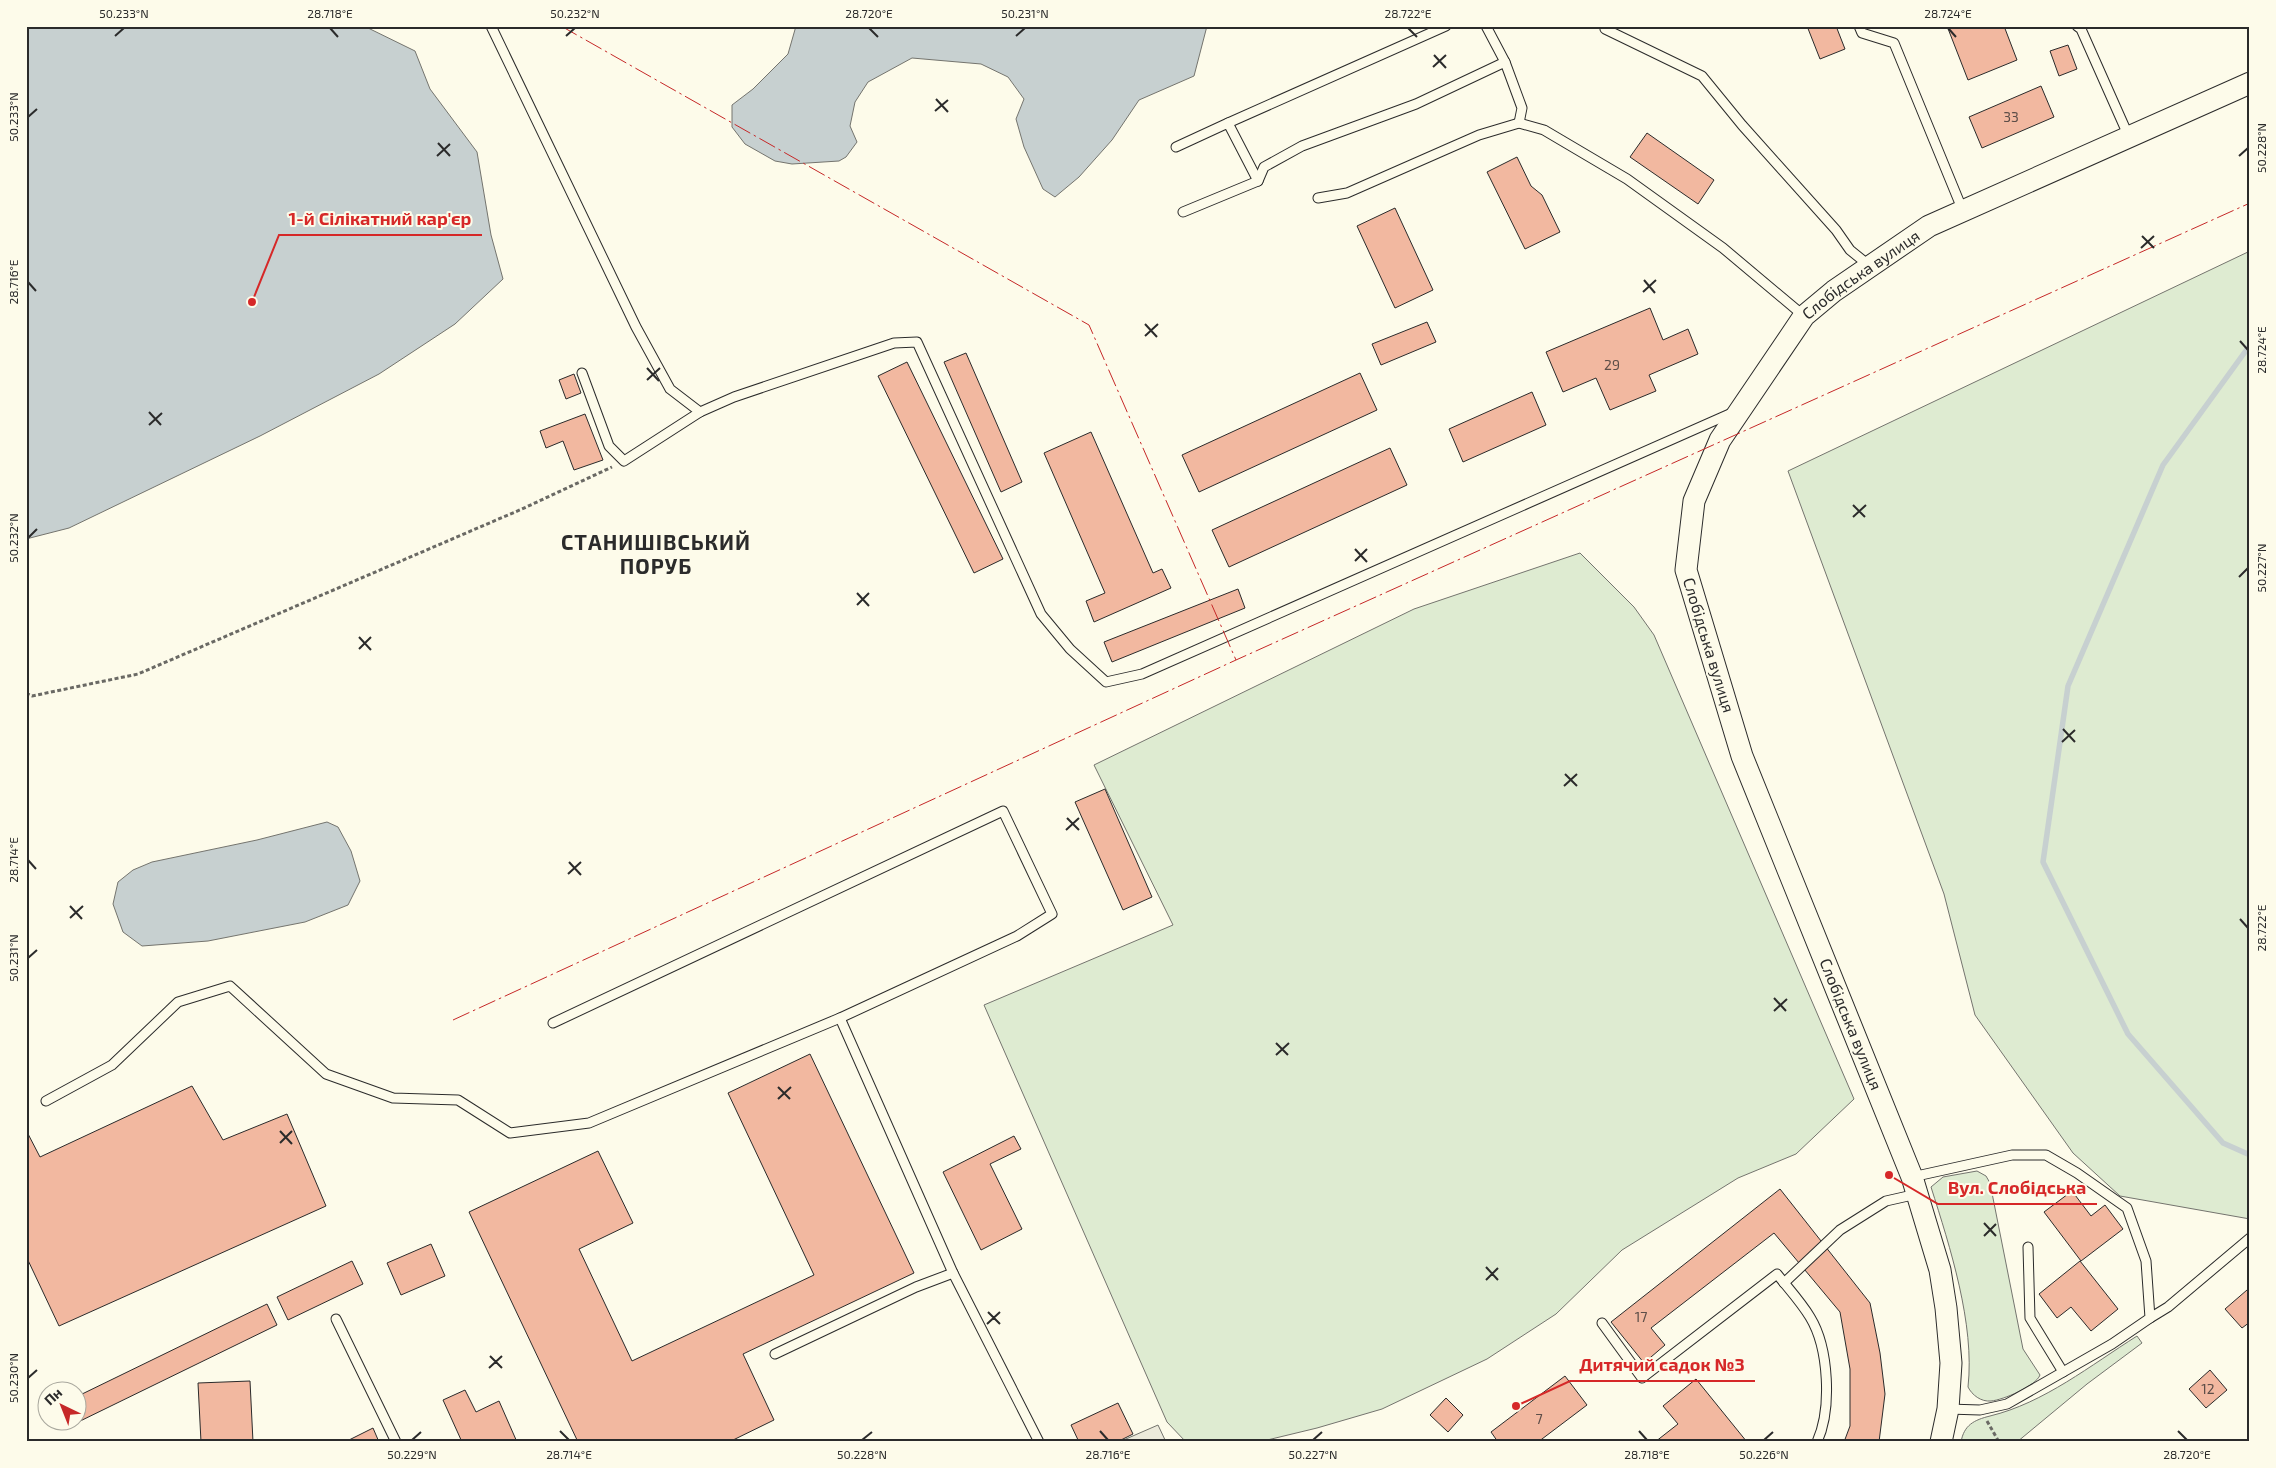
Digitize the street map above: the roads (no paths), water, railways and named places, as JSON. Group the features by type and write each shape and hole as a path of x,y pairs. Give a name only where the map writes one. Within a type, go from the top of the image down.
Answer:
{"street":[{"name":"Слобідська вулиця","path":"1941,1442 1948,1409 1951,1363 1940,1270 1915,1186 1742,756 1686,570 1694,501 1720,440 1804,316 1834,291 1929,226 2250,83"}],"lane":[{"path":"491,26 636,327 670,389 700,412"},
{"path":"1176,147 1446,26"},
{"path":"1486,26 1504,62 1522,108 1519,123"},
{"path":"1859,26 1862,33 1894,43 1963,211"},
{"path":"2077,26 2081,29 2129,137"},
{"path":"1605,29 1702,76 1742,125 1836,230 1850,250 1871,267"},
{"path":"1183,212 1258,181 1264,167 1302,146 1416,104 1504,62"},
{"path":"1228,123 1258,181"},
{"path":"1318,198 1347,193 1480,135 1519,123 1544,130 1626,179 1723,248 1804,316"},
{"path":"582,373 609,446 624,461 700,412 734,397 894,343 917,342 1040,614 1070,650 1106,682 1142,674 1741,409"},
{"path":"46,1101 112,1065 178,1002 230,986 326,1074 393,1098 458,1100 510,1133 589,1123 840,1018 1018,936 1052,914 1003,811 553,1023"},
{"path":"840,1018 953,1273 1039,1442"},
{"path":"1784,1283 1840,1230 1886,1201 1915,1186 2012,1155 2046,1155 2077,1173 2127,1208 2146,1261 2150,1318"},
{"path":"1948,1409 1980,1410 2007,1404 2064,1372 2168,1307 2250,1238"},
{"path":"2028,1247 2030,1318 2064,1372"},
{"path":"775,1354 916,1287 953,1273"},
{"path":"1602,1323 1642,1378 1777,1274 1811,1318 1822,1344 1826,1367 1826,1400 1820,1435 1816,1442"},
{"path":"336,1319 396,1442"}],"waterway":[{"path":"2250,345 2163,465 2068,686 2043,862 2128,1034 2223,1143 2250,1155"}],"place":[{"name":"1-й Сілікатний кар'єр","path":"252,302"},
{"name":"Вул. Слобідська","path":"1889,1175"},
{"name":"Дитячий садок №3","path":"1516,1406"}],"district":[{"name":"СТАНИШІВСЬКИЙ ПОРУБ","path":"656,555"}]}
